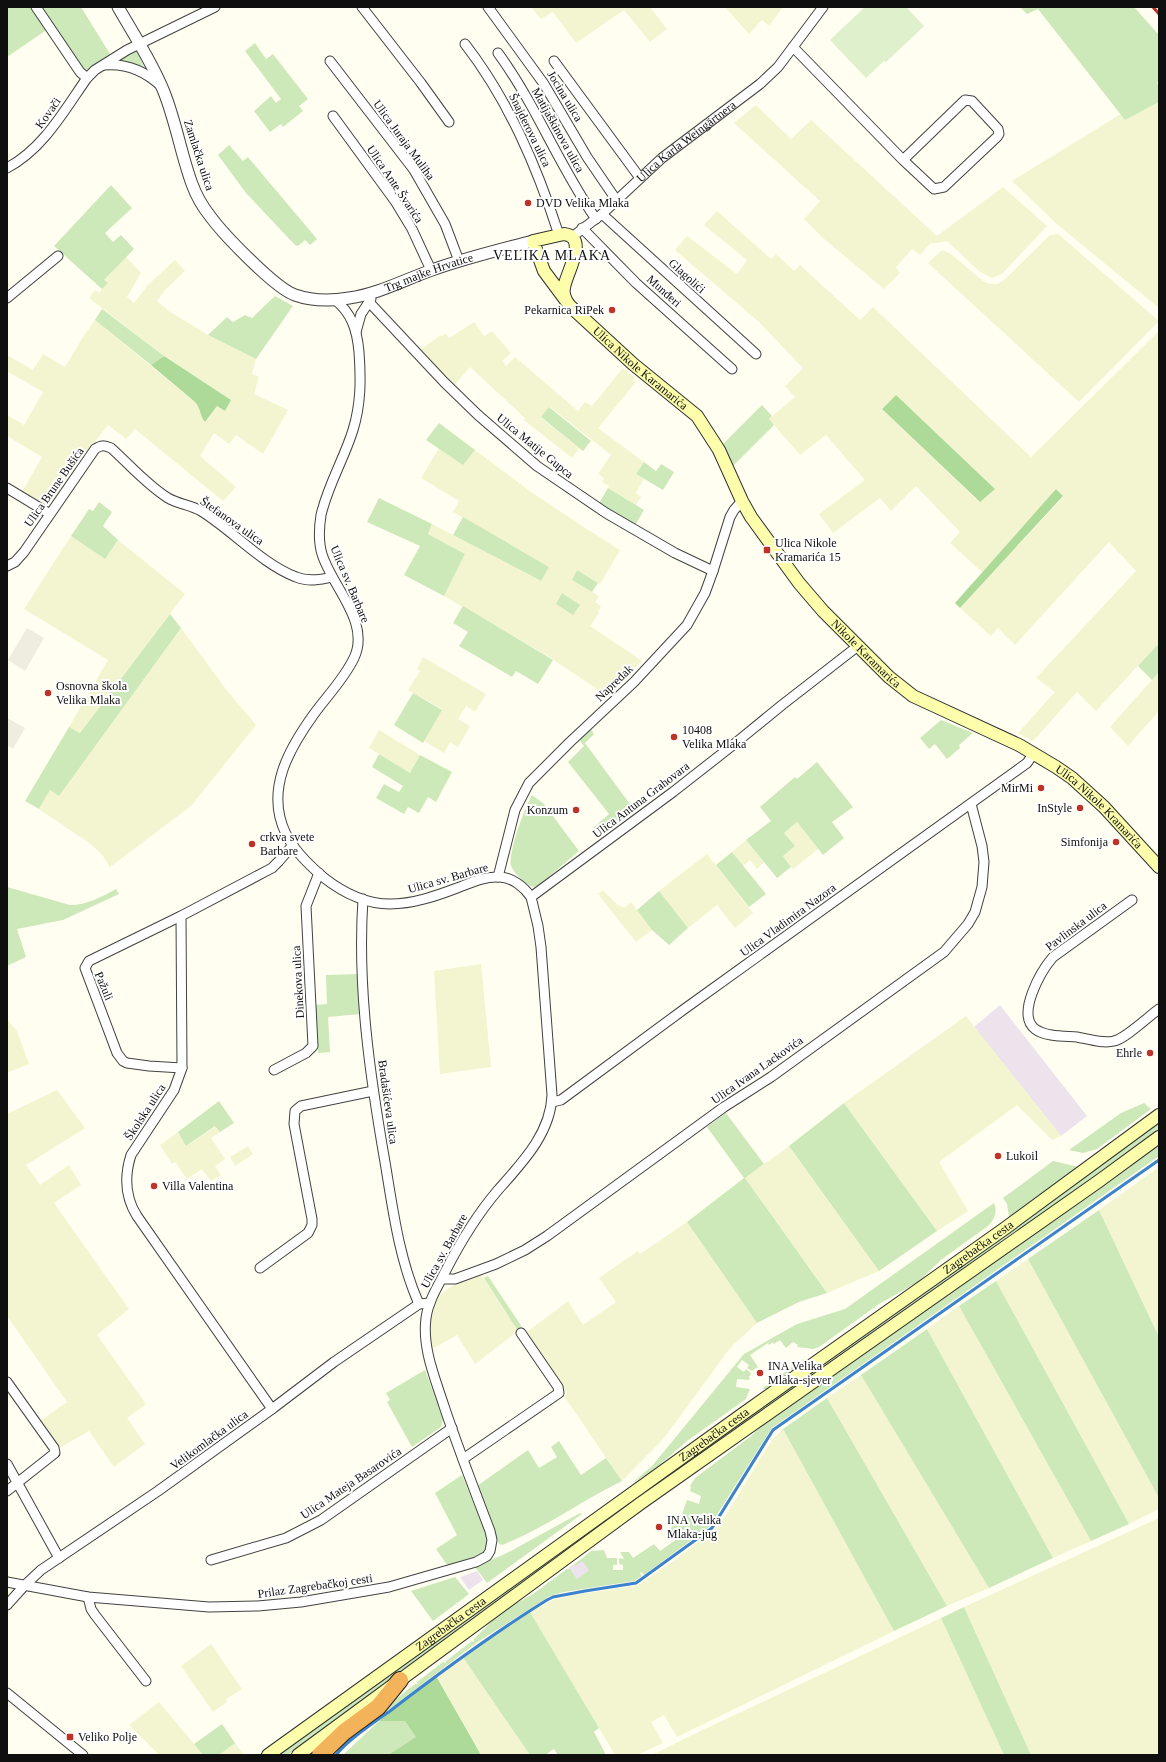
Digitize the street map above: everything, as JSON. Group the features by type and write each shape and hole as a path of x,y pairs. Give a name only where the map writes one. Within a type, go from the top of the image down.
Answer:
{"highway":[{"path":"320,1755 344,1732 378,1707 400,1680"}],"main road":[{"name":"Trg majke Hrvatice","path":"533,241 566,234 572,237"},
{"path":"566,300 564,287 575,253 575,243 572,237"},
{"name":"Ulica Nikole Karamarića","path":"533,241 544,271 582,318 628,360 697,416 719,450 742,501"},
{"name":"Nikole Karamarića","path":"742,501 760,530 807,592 897,685 914,696 1034,753"},
{"name":"Ulica Nikole Kramarića","path":"1034,753 1072,778 1104,807 1159,867"},
{"name":"Zagrebačka cesta","path":"268,1755 744,1413 1004,1229 1159,1115"},
{"name":"Zagrebačka cesta","path":"298,1755 641,1503 1099,1181 1159,1137"}],"street":[{"path":"36,7 80,72 87,78"},
{"name":"Zamlačka ulica","path":"118,7 162,87 170,108 192,184 203,206 218,225 273,281 284,290 294,295 306,298"},
{"name":"Kovači","path":"7,168 33,150 44,138 87,78 102,65 139,44 215,7"},
{"path":"362,7 449,122"},
{"name":"Jocina ulica","path":"488,7 544,84 587,157 617,201"},
{"name":"Ulica Karla Weingärtnera","path":"572,237 582,228 599,217 662,158 760,84 778,67 818,9"},
{"name":"Šnajderova ulica","path":"464,44 493,84 516,125 542,183 559,235"},
{"path":"793,47 903,160 930,186 939,189 944,187 997,137 999,134 998,129 972,101 966,100 903,160"},
{"name":"Matijaškinova ulica","path":"498,53 525,95 569,175 599,217"},
{"name":"Ulica Juraja Muliha","path":"330,61 414,170 445,224 459,261"},
{"name":"Jocina ulica","path":"554,61 640,178"},
{"path":"102,65 123,65 133,68 150,77 162,87"},
{"name":"Ulica Ante Švarića","path":"333,116 395,201 412,229 431,270"},
{"name":"Glagolići","path":"599,217 756,354"},
{"name":"Munđeri","path":"582,228 636,283 732,369"},
{"name":"Trg majke Hrvatice","path":"306,298 334,300 379,291 431,270 533,241"},
{"path":"7,298 58,256"},
{"name":"Ulica sv. Barbare","path":"356,334 361,314 379,291"},
{"name":"Ulica sv. Barbare","path":"334,300 350,315 356,334 360,368 358,410 353,431 329,489 321,515 319,531 321,552 332,577 351,612 356,626 359,638 358,649 348,669 313,715 298,738 280,776 277,792 277,807 286,835 293,845 319,873 338,888 363,899 383,903 403,903 436,895 483,879 498,877 516,883 531,897 541,947 552,1102 545,1124 536,1143 511,1176 478,1215 465,1234 430,1303 425,1320 430,1365 490,1531 492,1540 490,1551"},
{"name":"Ulica Matije Gupca","path":"369,302 444,382 478,415 537,466 606,513 674,553 714,571"},
{"name":"Ulica Brune Bušića","path":"7,566 16,562 24,552 89,457 100,446 110,448 127,462"},
{"name":"Štefanova ulica","path":"127,462 167,497 202,512 241,542 283,571 305,580 320,580 332,577"},
{"path":"7,488 50,514"},
{"name":"Napredak","path":"498,877 515,810 529,783 565,746 634,682 677,637 698,607 714,571 730,517 742,501"},
{"name":"Ulica Antuna Grahovara","path":"531,897 679,787 858,646"},
{"name":"Ulica Vladimira Nazora","path":"552,1102 561,1100 683,1010 971,804 1027,763 1034,753"},
{"name":"Ulica Ivana Lackovića","path":"442,1279 455,1279 496,1264 525,1250 547,1236 724,1107 771,1077 944,952 968,924 975,912 982,887 984,862 982,846 971,804"},
{"path":"181,916 272,868 293,845"},
{"name":"Dinekova ulica","path":"274,1070 306,1053 313,1046 306,906 319,873"},
{"name":"Bradašićeva ulica","path":"363,899 361,934 363,981 373,1091 397,1229 408,1277 419,1304"},
{"name":"Pavlinska ulica","path":"1132,900 1053,957 1045,966 1030,999 1028,1017 1032,1026 1042,1032 1102,1041 1114,1041 1159,1009"},
{"name":"Školska ulica","path":"181,916 182,1068 174,1090 131,1155 127,1175 127,1194 132,1208 137,1216 272,1409"},
{"name":"Pažuli","path":"181,916 88,961 85,968 117,1053 123,1061 134,1065 182,1068"},
{"path":"260,1268 308,1233 312,1226 294,1124 295,1110 301,1106 373,1091"},
{"name":"Velikomlačka ulica","path":"7,1606 25,1584 41,1570 158,1491 272,1409 334,1362 419,1304 430,1303"},
{"path":"463,1459 559,1393 558,1387 521,1333"},
{"path":"7,1382 54,1448 55,1453 7,1492"},
{"name":"Ulica Mateja Basarovića","path":"211,1560 286,1538 304,1530 321,1520 452,1428"},
{"path":"7,1464 59,1558"},
{"name":"Prilaz Zagrebačkoj cesti","path":"7,1582 25,1584 88,1597 209,1608 258,1606 301,1602 389,1587 476,1562 483,1559 490,1551"},
{"path":"88,1597 91,1609 95,1615 146,1681"},
{"path":"7,1693 83,1755"}],"shaded area":[{"path":"27,628 44,638 25,671 8,660"},
{"path":"7,718 25,728 13,749 7,745"},
{"path":"1000,1005 1087,1116 1061,1136 974,1027"},
{"path":"581,1559 590,1570 577,1579 568,1568"},
{"path":"477,1571 483,1580 469,1590 460,1577"}],"green space":[{"path":"7,7 33,7 48,29 7,57"},
{"path":"40,7 81,7 110,54 91,68 83,69"},
{"path":"531,7 650,7 667,29 650,42 624,10 576,43 553,12 541,19"},
{"path":"725,7 783,7 769,26 762,20 749,34"},
{"path":"865,7 906,7 924,26 886,62 884,61 866,78 830,40"},
{"path":"1020,7 1134,7 1159,35 1159,80 1157,83 1159,87 1159,102 1125,120 1038,9 1027,14"},
{"path":"255,43 266,59 273,54 308,99 299,106 303,111 283,127 281,124 270,132 254,111 271,96 276,103 281,99 245,51"},
{"path":"136,50 145,69 134,64 116,61"},
{"path":"1159,102 1159,308 1058,225 1012,181 1121,114 1125,120"},
{"path":"756,105 791,139 811,120 937,236 1003,187 1047,226 1002,274 992,278 980,272 947,241 930,244 920,255 912,249 896,267 900,273 884,289 823,238 804,219 820,201 734,123"},
{"path":"229,145 243,161 248,157 317,239 310,245 305,240 298,246 295,245 246,193 218,155"},
{"path":"111,185 132,208 105,233 113,242 121,235 134,249 104,280 108,283 102,289 54,246"},
{"path":"717,211 771,259 776,254 794,271 800,265 860,320 873,307 1031,457 1159,331 1159,643 1096,711 1077,692 1033,741 1018,733 1055,692 1036,678 1136,571 1109,542 1015,645 998,628 991,636 960,608 1063,497 1056,489 983,573 950,543 960,532 916,486 891,511 880,498 833,533 819,514 865,480 826,435 800,455 769,419 795,397 785,386 803,368 759,322 675,250 687,236 737,274 747,260 704,225","holes":["896,395 995,489 979,502 882,409"]},
{"path":"1058,234 1159,321 1079,402 928,263 942,250 951,254 983,281 990,284 998,284 1004,280 1050,235"},
{"path":"126,257 141,273 127,297 134,303 148,285 175,260 185,271 165,290 157,301 169,311 208,335 256,359 252,374 259,377 254,394 288,410 263,454 236,435 229,444 214,433 200,456 236,487 223,501 135,429 126,439 108,425 81,459 53,503 48,506 44,506 22,492 42,457 7,436 7,415 24,425 43,392 7,371 7,355 33,370 43,354 65,367 95,320 195,402 200,407 206,421 217,406 225,411 231,400 164,356 89,298 95,290 99,293 107,283 104,280"},
{"path":"275,296 293,306 256,359 208,335 227,317 233,322 245,315 252,318"},
{"path":"102,309 164,356 151,365 95,320"},
{"path":"474,322 484,336 492,331 511,353 502,361 506,366 515,357 578,411 585,402 592,406 623,368 635,378 633,380 636,382 598,428 644,462 636,474 644,479 636,493 641,497 636,505 608,488 609,486 602,482 604,478 598,474 611,455 550,407 541,418 579,448 572,458 524,420 525,418 470,367 453,387 417,352 441,335 446,334 449,338"},
{"path":"164,356 231,400 225,411 217,406 205,422 195,402 151,365"},
{"path":"896,395 995,489 980,502 882,409"},
{"path":"762,405 772,416 769,419 774,425 732,467 722,445"},
{"path":"549,407 591,441 583,451 541,417"},
{"path":"439,423 475,450 463,465 426,440"},
{"path":"439,448 463,465 475,450 531,492 620,550 600,584 577,570 572,580 599,596 595,602 601,606 598,612 599,613 590,626 642,661 605,694 546,655 444,596 465,554 428,534 432,524 540,581 549,567 453,512 459,501 421,478"},
{"path":"644,462 656,471 661,464 674,472 663,490 636,474"},
{"path":"608,488 644,510 634,527 598,505"},
{"path":"1056,489 1063,496 960,608 955,603"},
{"path":"379,498 432,524 428,534 465,554 444,596 404,575 420,546 367,522"},
{"path":"99,502 112,512 103,526 118,540 105,559 71,536 89,509 93,511"},
{"path":"463,517 549,567 541,581 453,535"},
{"path":"71,536 105,559 118,540 185,594 80,733 69,727 108,660 24,609"},
{"path":"577,570 598,583 592,592 572,580"},
{"path":"562,593 580,605 573,615 556,604"},
{"path":"463,606 553,660 538,684 516,671 512,677 459,646 468,632 453,623"},
{"path":"170,614 181,628 59,796 50,790 39,809 25,801 69,727 80,733"},
{"path":"181,628 225,688 256,725 191,806 110,867 103,856 92,845 39,809 50,790 59,796"},
{"path":"1159,643 1159,672 1152,680 1138,666"},
{"path":"423,657 486,694 475,712 466,706 458,719 470,726 458,747 450,742 444,753 424,741 442,709 408,690 420,671 417,669"},
{"path":"1159,672 1159,711 1128,746 1110,727"},
{"path":"413,693 442,710 423,743 394,725"},
{"path":"941,720 973,733 959,745 960,748 947,759 935,744 929,749 920,738"},
{"path":"590,728 594,734 585,743 635,811 599,837 593,828 609,814 568,762 584,746 578,738"},
{"path":"379,730 420,755 410,773 369,748"},
{"path":"379,754 410,773 420,755 452,772 436,802 428,797 419,813 408,807 404,814 376,798 384,784 399,792 403,786 372,767"},
{"path":"817,762 853,807 832,822 844,838 823,855 797,822 784,833 795,846 783,856 791,867 777,878 746,840 771,821 760,807 795,777 797,779"},
{"path":"532,795 544,804 579,851 538,886 533,887 522,880 511,866 514,840 525,809"},
{"path":"797,822 818,849 793,869 783,856 795,846 784,833"},
{"path":"746,840 764,862 757,869 750,860 743,866 732,852"},
{"path":"732,852 766,894 749,907 716,865"},
{"path":"707,854 753,913 735,928 717,905 688,928 659,891"},
{"path":"7,887 70,905 88,902 116,889 119,894 63,920 17,929 26,957 7,966"},
{"path":"603,890 619,906 625,907 631,902 652,930 636,942 598,894"},
{"path":"659,891 688,928 669,945 652,930 637,910"},
{"path":"481,964 491,1067 440,1074 434,971"},
{"path":"358,974 361,1014 328,1017 330,1052 318,1053 315,1005 327,1004 326,975"},
{"path":"966,1016 1061,1136 1052,1140 1017,1105 939,1162 968,1211 937,1231 844,1103"},
{"path":"7,1017 9,1022 17,1031 29,1064 7,1073"},
{"path":"57,1090 85,1128 26,1165 40,1185 69,1165 81,1185 54,1203 129,1309 97,1335 146,1404 127,1418 145,1444 114,1467 89,1431 59,1448 40,1421 67,1402 7,1316 7,1114"},
{"path":"219,1101 234,1123 220,1132 215,1126 186,1146 178,1132"},
{"path":"844,1103 937,1231 879,1271 789,1146"},
{"path":"1144,1103 1151,1109 1097,1149 1083,1153 1069,1150 1121,1113"},
{"path":"726,1113 764,1164 745,1178 827,1293 799,1302 757,1323 687,1222 744,1178 707,1127"},
{"path":"1159,1122 1159,1130 1117,1162 602,1525 288,1755 279,1755"},
{"path":"216,1126 220,1132 211,1138 225,1159 215,1166 221,1175 211,1181 202,1169 187,1179 175,1162 172,1164 160,1145 178,1132 187,1146"},
{"path":"1159,1144 1159,1156 772,1428 709,1527 644,1575 641,1572 640,1573 642,1576 634,1581 564,1592 550,1596 476,1643 342,1746 339,1743 415,1684 418,1684 417,1682 443,1662 446,1663 446,1661 472,1641 474,1642 474,1639 498,1615 500,1615 501,1612 533,1594 567,1569 570,1569 577,1579 589,1570 582,1561 575,1566 574,1565 591,1551 604,1550 607,1558 617,1558 617,1565 613,1565 613,1570 623,1570 623,1565 619,1564 619,1558 624,1559 620,1552 629,1552 633,1558 654,1544 660,1551 677,1539 670,1529 681,1517 687,1500 699,1504 701,1496 690,1491 690,1486 695,1478 751,1436 767,1421"},
{"path":"248,1146 253,1154 235,1166 230,1157"},
{"path":"789,1146 879,1271 827,1293 745,1178"},
{"path":"1053,1161 1079,1167 1009,1217 1007,1204 1003,1198"},
{"path":"1159,1167 1159,1337 1099,1210"},
{"path":"994,1203 996,1210 995,1216 988,1226 942,1259 918,1282 879,1304 819,1347 813,1349 797,1347 798,1345 793,1342 786,1348 780,1340 774,1344 773,1342 769,1345 768,1343 750,1355 758,1367 752,1371 747,1368 749,1365 742,1360 737,1367 744,1372 746,1369 751,1373 750,1376 747,1376 750,1377 749,1380 737,1379 736,1387 750,1389 746,1399 687,1441 655,1469 631,1484 652,1466 744,1354 797,1324 845,1309"},
{"path":"1099,1210 1159,1337 1159,1498 1028,1259"},
{"path":"687,1222 757,1323 730,1348 664,1438 622,1481 564,1396 567,1394 527,1332 568,1301 583,1325 616,1302 599,1278 638,1251 640,1254"},
{"path":"1028,1259 1159,1498 1159,1509 1129,1524 996,1281"},
{"path":"481,1274 518,1331 475,1364 457,1335 432,1349 429,1324 431,1311 436,1300 442,1293 462,1279"},
{"path":"488,1276 522,1327 518,1331 484,1278"},
{"path":"996,1281 1129,1524 1091,1541 959,1306"},
{"path":"959,1306 1091,1541 1053,1558 927,1329"},
{"path":"927,1329 1053,1558 989,1588 861,1375"},
{"path":"803,1359 806,1359 805,1362 767,1390 763,1389 764,1387"},
{"path":"425,1370 443,1419 441,1427 412,1447 387,1402 390,1400 386,1393"},
{"path":"861,1375 989,1588 947,1606 827,1398"},
{"path":"827,1398 947,1606 894,1631 783,1429"},
{"path":"783,1429 894,1631 677,1737 664,1715 651,1722 663,1743 637,1755 615,1755 530,1612 553,1600 573,1595 631,1587 641,1583 675,1560 716,1528 726,1515 772,1440"},
{"path":"559,1441 581,1475 606,1458 622,1481 533,1531 502,1545 499,1544 477,1486 528,1450 539,1468 557,1457 551,1447"},
{"path":"462,1475 488,1539 487,1548 480,1555 448,1566 436,1549 457,1535 435,1493"},
{"path":"580,1513 582,1514 487,1583 475,1567 507,1553"},
{"path":"1159,1518 1159,1755 1031,1755 964,1607"},
{"path":"455,1577 469,1594 433,1621 411,1591"},
{"path":"964,1607 1031,1755 1004,1755 941,1618"},
{"path":"530,1612 599,1728 594,1732 606,1755 558,1755 554,1749 545,1755 530,1755 462,1656"},
{"path":"941,1618 1004,1755 652,1755 690,1736"},
{"path":"211,1644 242,1689 226,1699 227,1702 213,1712 181,1666"},
{"path":"462,1656 530,1755 481,1755 436,1676"},
{"path":"436,1676 481,1755 388,1755 416,1737 405,1721 379,1721"},
{"path":"159,1702 203,1755 159,1755 129,1725"},
{"path":"379,1721 405,1721 417,1737 388,1755 343,1755"},
{"path":"222,1724 235,1743 219,1755 203,1755 194,1744"},
{"path":"235,1743 243,1754 219,1755"}],"waterway":[{"path":"336,1755 347,1743 448,1667 547,1600 553,1597 636,1583 712,1528 773,1430 1159,1160"}],"railway":[{"path":"1153,7 1159,14"}],"place":[{"name":"DVD Velika Mlaka","path":"528,203"},
{"name":"Pekarnica RiPek","path":"612,310"},
{"name":"Ulica Nikole Kramarića 15","path":"767,550"},
{"name":"Osnovna škola Velika Mlaka","path":"48,693"},
{"name":"10408 Velika Mlaka","path":"674,737"},
{"name":"MirMi","path":"1041,788"},
{"name":"InStyle","path":"1080,808"},
{"name":"Konzum","path":"576,810"},
{"name":"Simfonija","path":"1116,842"},
{"name":"crkva svete Barbare","path":"252,844"},
{"name":"Ehrle","path":"1150,1053"},
{"name":"Lukoil","path":"998,1156"},
{"name":"Villa Valentina","path":"154,1186"},
{"name":"INA Velika Mlaka-sjever","path":"760,1373"},
{"name":"INA Velika Mlaka-jug","path":"659,1527"},
{"name":"Veliko Polje","path":"70,1737"}],"district":[{"name":"VELIKA MLAKA","path":"552,255"}]}
